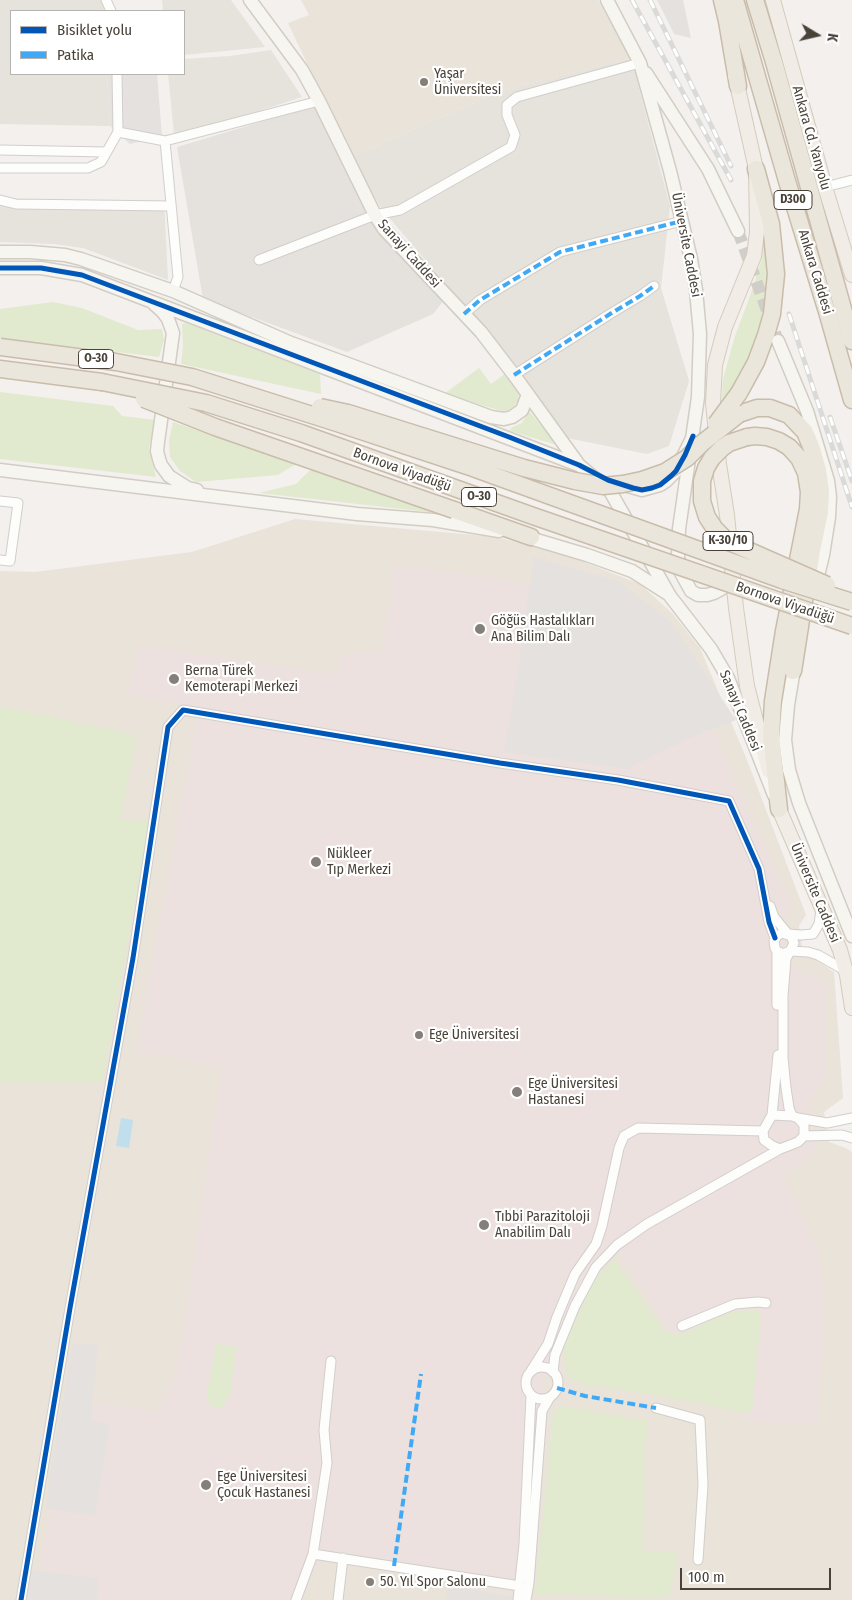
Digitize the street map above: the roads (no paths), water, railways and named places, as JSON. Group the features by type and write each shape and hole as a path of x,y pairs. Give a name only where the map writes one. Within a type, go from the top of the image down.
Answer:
{"highway":[{"path":"722,0 738,86"},
{"name":"Ankara Caddesi","path":"735,0 852,400"},
{"name":"Ankara Caddesi","path":"755,0 852,341"},
{"path":"761,0 774,62"},
{"path":"697,440 739,393 756,362 772,314 776,274 771,224 756,169"},
{"path":"829,259 852,321"},
{"name":"Bornova Viyadüğü","path":"0,347 116,362 192,377 473,468 782,580 852,602"},
{"name":"Bornova Viyadüğü","path":"0,369 102,382 206,403 301,434 852,626"},
{"name":"O-30","path":"192,377 348,413 524,468 603,486 642,480 665,472 680,464 697,440 739,414 757,408 770,408 789,415 805,432 812,449 822,492 792,671"},
{"path":"102,382 215,427 531,537"},
{"name":"K-30/10","path":"779,808 770,736 773,701 784,631 808,509 809,492 806,473 799,458 789,448 779,441 767,437 747,437 729,443 722,448 712,458 706,468 702,482 702,501 707,517 715,529 727,541 852,596"}],"main road":[{"name":"Sanayi Caddesi","path":"250,0 302,70 384,229 481,332 579,465"},
{"name":"Üniversite Caddesi","path":"607,0 640,63 670,171 696,290 700,334 697,440 679,529 678,556 680,571 691,591 698,595 707,595 724,588 732,568"},
{"path":"714,0 738,86"},
{"name":"Ankara Cd. Yanyolu","path":"773,0 852,276"},
{"path":"640,63 708,169 738,231"},
{"name":"Üniversite Caddesi","path":"738,86 756,169 757,232 754,256 725,327 715,365 713,403 736,608 747,686 779,808 850,977 852,1008"},
{"path":"0,252 30,252 73,257 173,291 291,343 491,417 512,417 522,410 528,394"},
{"path":"0,268 41,268 82,275 579,465 608,480 633,488 642,490 652,488 666,480 676,471 685,455 697,440"},
{"path":"141,297 162,311 168,319 173,333 157,451 161,465 169,476 188,488 219,497"},
{"path":"778,341 807,411 825,468 830,497 823,555 792,671 785,740 789,770 805,819 852,936"},
{"path":"579,465 610,491 670,596"},
{"path":"0,470 357,514 433,520 531,537 632,571 670,596"},
{"name":"Sanayi Caddesi","path":"670,596 711,649 728,678 779,808"}],"street":[{"path":"259,260 376,215 400,210 511,147 515,135 507,105 517,97 640,63"},
{"path":"0,169 88,168 101,162 118,132 117,75"},
{"path":"118,132 165,142 319,101"},
{"path":"165,142 178,276 173,291"},
{"path":"0,150 107,152"},
{"path":"825,187 852,180"},
{"path":"0,200 16,204 171,206"},
{"path":"464,314 480,300 560,252 682,220"},
{"path":"514,375 654,286"},
{"path":"0,501 18,503 10,561 0,560"},
{"path":"21,1600 70,1308 133,958 168,727 183,710 500,763 618,780 729,801 760,869 769,922 775,938 774,944 777,951 778,1062 772,1115 763,1131 764,1140 780,1149"},
{"path":"765,897 774,917 794,942 784,966 783,1058 789,1108 804,1125 804,1136"},
{"path":"775,938 782,933 813,934 819,924 822,907"},
{"path":"777,951 783,954 790,951 808,952 818,955 840,968 850,977"},
{"path":"772,1115 827,1123 852,1118"},
{"path":"518,1600 524,1544 531,1396 526,1388 526,1379 548,1344 575,1274 596,1244 602,1226 618,1148 624,1136 638,1128 763,1131"},
{"path":"553,1372 555,1355 575,1306 596,1267 617,1245 648,1224 780,1149 798,1142 804,1136 842,1135 852,1138"},
{"path":"682,1326 736,1304 766,1303"},
{"path":"296,1600 312,1554 327,1463 324,1430 331,1361"},
{"path":"526,1600 529,1583 542,1411 558,1386 558,1381 549,1369 540,1367 531,1371"},
{"path":"531,1396 542,1400 550,1397"},
{"path":"656,1408 700,1420 703,1484 698,1560"},
{"path":"312,1554 520,1586"},
{"path":"338,1600 343,1558"}],"water":[{"path":"121,1118 133,1120 129,1148 116,1146"}],"tunnel":[{"path":"738,231 778,341"}],"railway":[{"path":"632,0 731,180"},
{"path":"650,0 731,166"},
{"path":"789,314 852,507"},
{"path":"830,417 852,481"}],"place":[{"name":"Yaşar Üniversitesi","path":"424,82"},
{"name":"Göğüs Hastalıkları Ana Bilim Dalı","path":"480,629"},
{"name":"Berna Türek Kemoterapi Merkezi","path":"174,679"},
{"name":"Nükleer Tıp Merkezi","path":"316,862"},
{"name":"Ege Üniversitesi","path":"419,1035"},
{"name":"Ege Üniversitesi Hastanesi","path":"517,1092"},
{"name":"Tıbbi Parazitoloji Anabilim Dalı","path":"484,1225"},
{"name":"Ege Üniversitesi Çocuk Hastanesi","path":"206,1485"},
{"name":"50. Yıl Spor Salonu","path":"370,1582"}]}
